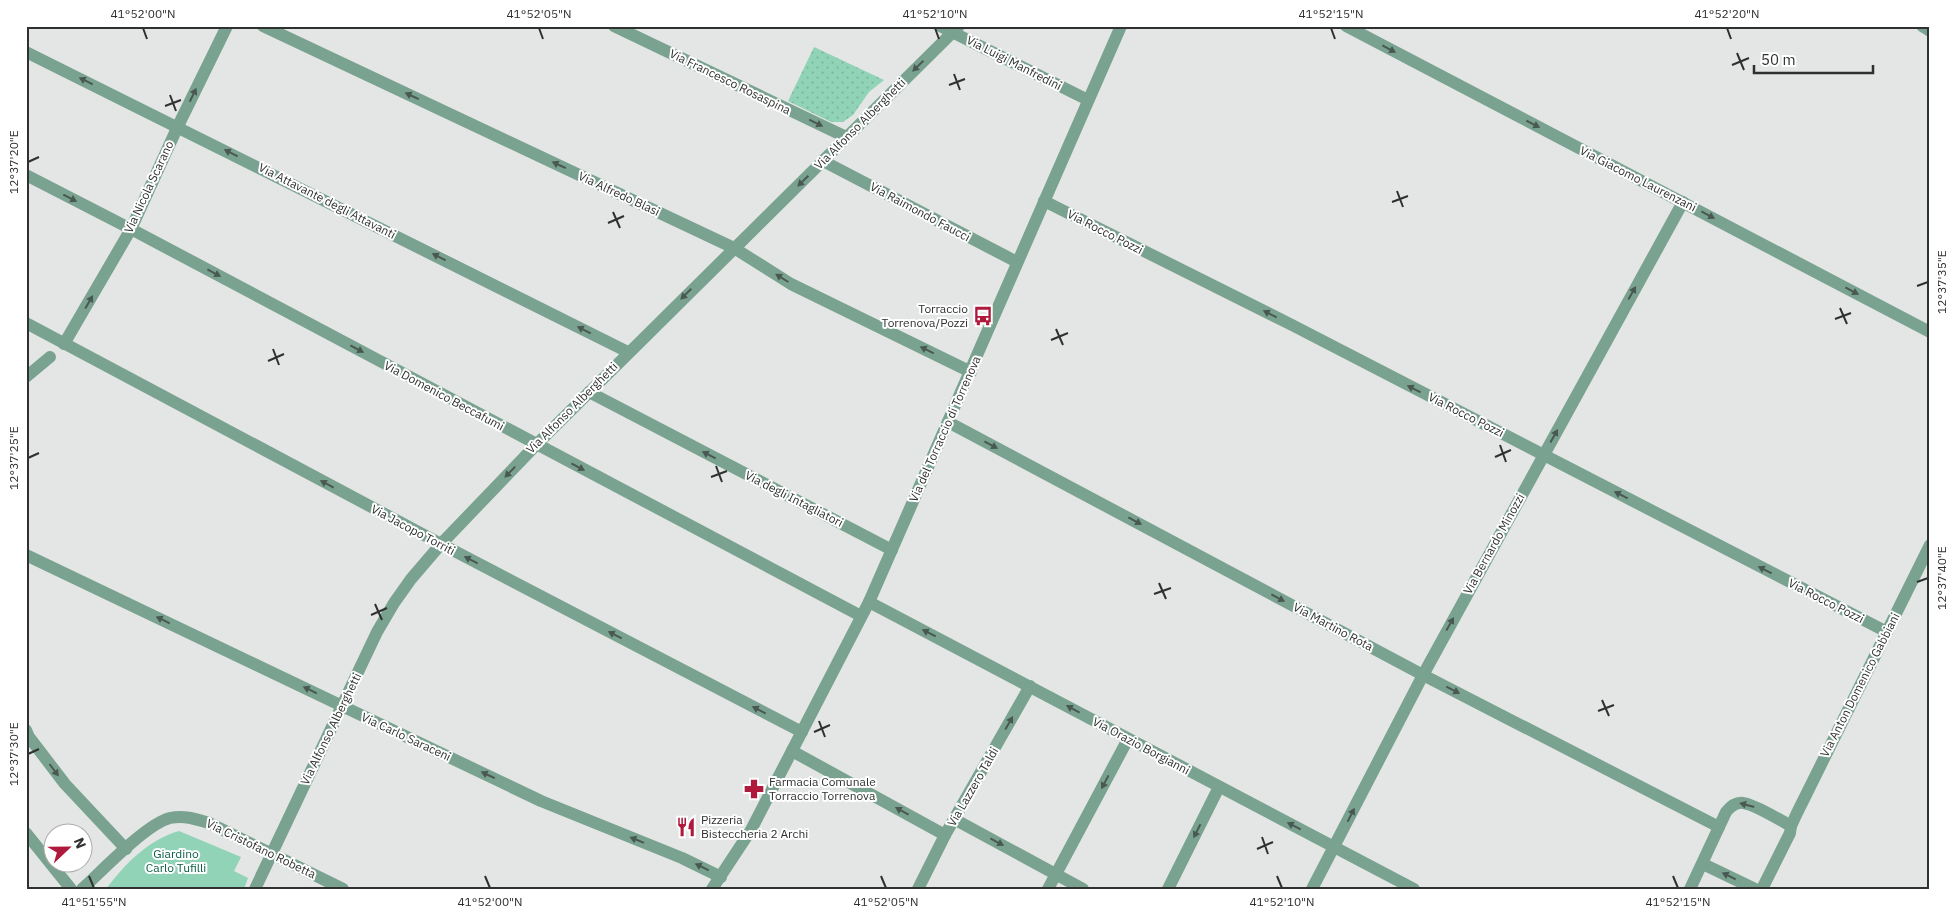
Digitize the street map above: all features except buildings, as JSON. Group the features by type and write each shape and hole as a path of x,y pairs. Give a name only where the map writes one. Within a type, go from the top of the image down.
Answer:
{"street":[{"name":"Via Nicola Scarano","path":"64,344 131,229 178,126 227,26"},
{"name":"Via Alfredo Blasi","path":"263,26 734,248 792,284 970,372"},
{"name":"Via Francesco Rosaspina","path":"614,26 846,137"},
{"name":"Via Luigi Manfredini","path":"940,26 956,29 1088,100"},
{"name":"Via del Torraccio di Torrenova","path":"712,889 753,825 869,602 1121,26"},
{"name":"Via Giacomo Laurenzani","path":"1346,26 1930,332"},
{"path":"1922,26 1930,30"},
{"name":"Via Alfonso Alberghetti","path":"256,889 377,632 394,603 441,544 628,352 956,29"},
{"name":"Via Attavante degli Attavanti","path":"26,52 178,126 628,352"},
{"name":"Via Raimondo Faucci","path":"823,161 1017,262"},
{"name":"Via Domenico Beccafumi","path":"26,176 131,229 861,616"},
{"name":"Via Rocco Pozzi","path":"1044,201 1292,325 1886,632"},
{"name":"Via Bernardo Minozzi","path":"1312,889 1423,675 1683,202"},
{"name":"Via Jacopo Torriti","path":"26,323 441,544 802,732"},
{"path":"26,377 50,357"},
{"name":"Via degli Intagliatori","path":"589,392 892,550"},
{"name":"Via Martino Rota","path":"948,422 1423,675 1719,827"},
{"name":"Via Anton Domenico Gabbiani","path":"1762,889 1790,832 1791,826 1930,545"},
{"name":"Via Carlo Saraceni","path":"26,555 541,801 682,858 721,877"},
{"name":"Via Orazio Borgianni","path":"869,602 1414,889"},
{"name":"Via Lazzero Taldi","path":"918,889 945,835 1030,686"},
{"path":"26,730 29,737 65,784 126,849"},
{"path":"1048,889 1128,739"},
{"path":"792,751 945,835"},
{"path":"1168,889 1219,787"},
{"path":"1690,889 1731,806 1741,803 1747,804 1791,826"},
{"name":"Via Cristofano Robetta","path":"82,889 126,849 158,824 181,817 209,824 343,889"},
{"path":"954,819 1083,889"},
{"path":"26,834 71,889"},
{"path":"1703,864 1755,889"}],"green space":[{"path":"814,47 884,80 869,92 853,115 843,122 831,122 788,101"},
{"name":"Giardino Carlo Tufilli","path":"179,831 241,857 234,871 248,878 244,889 106,889 121,870 148,846"}],"place":[{"name":"Torraccio Torrenova/Pozzi","path":"983,316"},
{"name":"Farmacia Comunale Torraccio Torrenova","path":"754,789"},
{"name":"Pizzeria Bisteccheria 2 Archi","path":"686,827"}]}
